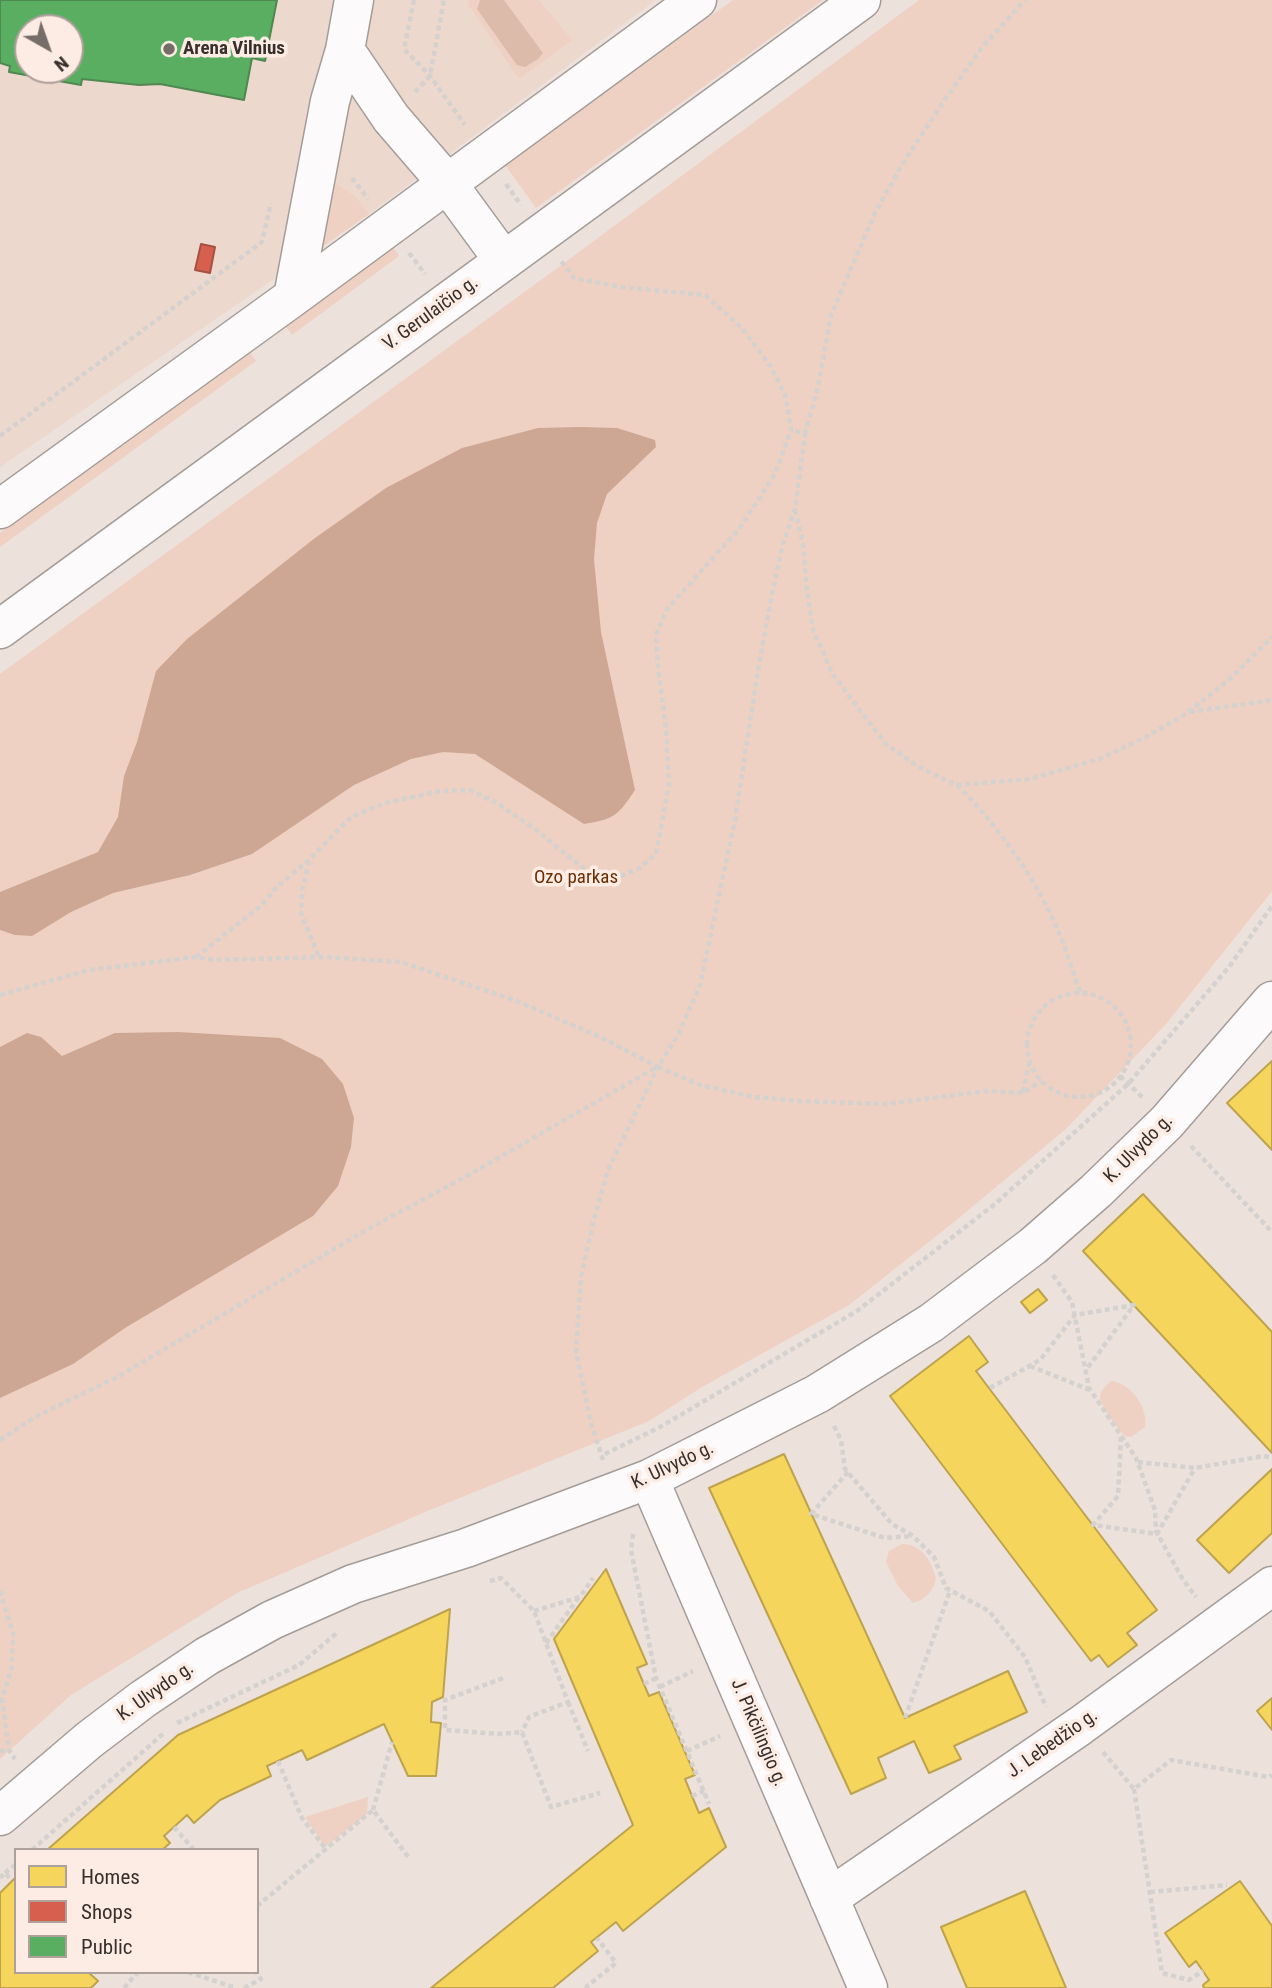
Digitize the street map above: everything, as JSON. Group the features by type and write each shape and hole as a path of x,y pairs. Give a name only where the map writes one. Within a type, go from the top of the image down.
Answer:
{"street":[{"path":"293,297 330,101 345,50 354,0"},
{"path":"0,509 697,0"},
{"name":"V. Gerulaičio g.","path":"0,629 861,0"},
{"path":"345,50 391,118 447,184 504,261"},
{"name":"K. Ulvydo g.","path":"0,1816 89,1740 143,1699 207,1656 272,1620 354,1584 466,1548 649,1479 817,1394 931,1323 1033,1246 1096,1192 1167,1122 1272,1001"},
{"name":"J. Pikčilingio g.","path":"649,1479 868,1988"},
{"name":"J. Lebedžio g.","path":"829,1898 1070,1733 1272,1586"}],"path":[{"path":"414,0 404,48 430,76 486,155"},
{"path":"391,118 430,76 444,0"},
{"path":"1025,0 984,46 946,97 903,163 874,215 831,315 806,434 795,509 783,544 773,589 735,820 701,985 608,1170 581,1276 576,1352 601,1456 660,1427 858,1311 995,1204 1128,1084 1229,967 1272,906"},
{"path":"320,154 337,158 447,303"},
{"path":"0,436 262,242 273,192"},
{"path":"196,957 262,905 276,888 310,859 351,817 385,803 440,791 470,790 497,803 588,872 618,877 640,868 656,854 669,785 656,635 667,609 739,529 775,474 791,430 786,397 771,367 742,328 705,295 621,287 574,278 555,253"},
{"path":"791,430 806,434"},
{"path":"795,509 803,543 813,630 833,675 886,744 917,766 956,785 998,830 1043,900 1057,929 1080,992"},
{"path":"956,785 1030,779 1100,759 1146,737 1186,713 1231,678 1272,638"},
{"path":"1186,713 1272,700"},
{"path":"310,859 302,891 301,914 319,957"},
{"path":"0,995 89,970 196,957 214,960 319,957 401,962 517,1001 700,1085 753,1097 886,1104 986,1091 1023,1093 1042,1082"},
{"path":"1023,1093 1029,1062 1027,1038 1041,1008 1068,993 1092,994 1107,1000 1127,1025 1131,1045 1128,1062 1120,1076 1096,1094 1077,1096 1059,1093 1042,1082 1029,1062"},
{"path":"0,1440 35,1417 119,1376 368,1228 466,1177 658,1067"},
{"path":"1120,1076 1272,1233"},
{"path":"1059,1284 1072,1302 1091,1391 1138,1462 1154,1510 1157,1534 1182,1578 1217,1627"},
{"path":"990,1388 1040,1360 1074,1315 1133,1305 1086,1371"},
{"path":"1030,1366 1091,1391"},
{"path":"817,1394 841,1440 845,1469 892,1524 913,1536 934,1557 946,1588 989,1611 1025,1657 1070,1733 1134,1789 1162,1973 1189,1980 1203,1971"},
{"path":"1121,1436 1118,1496 1093,1525 1157,1534"},
{"path":"1138,1462 1195,1468 1264,1456 1272,1458"},
{"path":"1157,1534 1195,1468"},
{"path":"848,1472 811,1514 885,1538 913,1536"},
{"path":"633,1528 631,1550 656,1678 709,1804"},
{"path":"478,1583 501,1578 534,1611 588,1751"},
{"path":"545,1643 593,1578"},
{"path":"0,1591 13,1633 12,1667 1,1700 9,1750 0,1751"},
{"path":"905,1718 950,1591"},
{"path":"534,1611 580,1597"},
{"path":"34,1848 173,1725 299,1665 341,1630"},
{"path":"296,1658 299,1665"},
{"path":"660,1686 692,1672"},
{"path":"503,1678 444,1700 445,1730 500,1734 522,1732"},
{"path":"644,1684 656,1678"},
{"path":"568,1702 529,1717 522,1732 551,1807 600,1793"},
{"path":"687,1751 719,1737"},
{"path":"259,1904 373,1810 392,1742"},
{"path":"1134,1789 1171,1760 1269,1777 1272,1774"},
{"path":"278,1761 302,1818 326,1849"},
{"path":"692,1796 704,1791"},
{"path":"373,1810 409,1858"},
{"path":"174,1827 192,1848"},
{"path":"0,1878 14,1866"},
{"path":"5,1873 12,1880"},
{"path":"1150,1892 1227,1885"},
{"path":"585,1988 616,1963 597,1938"},
{"path":"124,1988 136,1974"},
{"path":"194,1974 236,1988"},
{"path":"244,1988 261,1979 257,1974"}],"shaded area":[{"path":"0,0 656,0 369,214 0,467"},
{"path":"480,0 504,0 543,53 538,59 525,67 517,65 477,9"},
{"path":"538,428 617,428 655,440 656,447 607,494 597,523 594,559 601,632 635,790 619,811 609,818 584,824 475,754 443,752 411,759 354,785 252,854 190,875 113,893 71,912 32,936 15,935 0,930 0,892 98,852 118,817 124,776 137,742 156,671 187,639 315,538 386,488 462,448"},
{"path":"178,1032 280,1038 322,1059 343,1084 354,1118 351,1147 338,1186 313,1216 125,1328 73,1364 0,1398 0,1047 27,1033 41,1037 62,1056 115,1033"}],"green space":[{"path":"469,0 480,0 477,9 543,53 504,0 539,0 572,40 519,79 468,4"},
{"path":"733,0 823,0 536,208 505,165"},
{"name":"Ozo parkas","path":"919,0 1272,0 1272,891 1166,1024 1066,1129 849,1305 702,1387 649,1421 430,1510 237,1593 71,1695 0,1759 0,674 556,269"},
{"path":"336,184 355,196 369,214 319,249"},
{"path":"393,247 399,256 292,335 285,325"},
{"path":"249,351 256,361 0,547 0,533"},
{"path":"1111,1381 1131,1391 1144,1412 1145,1427 1131,1437 1125,1436 1118,1428 1100,1400 1101,1391"},
{"path":"902,1544 915,1547 925,1555 936,1578 928,1594 913,1603 898,1586 886,1562 889,1551"},
{"path":"368,1797 367,1814 325,1847 305,1817"}],"building: Homes":[{"path":"1272,1061 1272,1150 1227,1103"},
{"path":"1143,1194 1272,1332 1272,1453 1083,1251"},
{"path":"1038,1289 1047,1300 1030,1313 1021,1302"},
{"path":"969,1336 988,1362 976,1371 1157,1610 1127,1633 1137,1645 1108,1667 1099,1655 1091,1661 890,1396"},
{"path":"784,1454 905,1718 1008,1671 1027,1712 954,1746 961,1759 929,1773 914,1741 878,1758 886,1778 851,1794 709,1488"},
{"path":"1272,1469 1272,1533 1229,1573 1197,1540"},
{"path":"606,1569 647,1664 637,1668 649,1696 659,1692 695,1775 685,1779 699,1813 709,1808 726,1847 623,1931 616,1922 591,1942 598,1951 553,1988 431,1988 633,1825 554,1639"},
{"path":"450,1609 443,1697 432,1702 431,1722 441,1723 436,1776 408,1776 384,1724 307,1760 302,1750 267,1766 271,1776 220,1800 194,1823 187,1815 164,1836 170,1843 164,1848 49,1848 178,1735"},
{"path":"1272,1698 1272,1730 1257,1711"},
{"path":"14,1879 14,1974 90,1974 98,1981 91,1988 0,1988 0,1893"},
{"path":"1240,1881 1272,1926 1272,1988 1204,1988 1203,1985 1209,1980 1196,1961 1189,1967 1165,1933"},
{"path":"1025,1891 1066,1988 967,1988 941,1927"}],"building: Shops":[{"path":"201,244 215,247 210,273 195,270"}],"building: Public":[{"name":"Arena Vilnius","path":"0,0 277,0 265,61 252,58 244,100 160,84 139,85 84,79 84,14 14,14 14,73 9,72 10,66 0,63"}],"place":[{"name":"Arena Vilnius","path":"169,49"}]}
